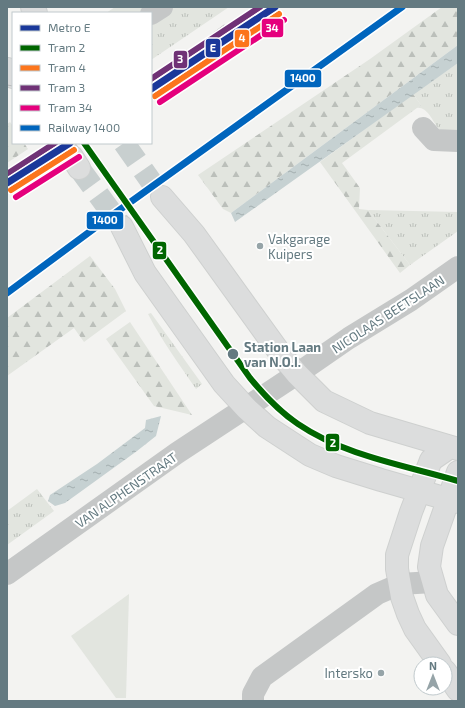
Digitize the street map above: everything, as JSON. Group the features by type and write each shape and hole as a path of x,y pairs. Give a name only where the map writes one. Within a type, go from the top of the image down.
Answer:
{"main road":[{"path":"162,197 194,234 282,356 324,401 370,423 455,454"},
{"path":"122,227 145,273 224,384 246,408 267,427 310,455 336,466 454,500"},
{"path":"434,656 415,629 406,608 396,569 397,555 412,507 431,460 455,454"},
{"path":"458,472 454,500 432,546 429,567 437,595 458,624"}],"street":[{"path":"152,13 162,7"},
{"path":"423,128 434,140 458,141"},
{"name":"NICOLAAS BEETSLAAN","path":"246,408 349,338 411,300 458,267"},
{"name":"VAN ALPHENSTRAAT","path":"7,574 177,453 246,408"},
{"path":"253,701 253,694 262,677 377,594 400,584 433,582"}],"green space":[{"path":"115,7 148,7 140,12 108,12"},
{"path":"172,7 229,7 152,59 152,18"},
{"path":"442,7 458,7 458,45 231,213 223,209 198,175 370,59"},
{"path":"458,63 458,132 441,130 426,111 416,108 421,105 413,94"},
{"path":"413,94 421,105 342,163 360,188 359,209 368,210 410,265 400,273 320,162"},
{"path":"10,122 12,125 12,144 25,144 28,149 7,163 7,124"},
{"path":"368,210 458,212 458,231 410,265"},
{"path":"90,256 115,289 126,311 84,342 74,328 7,376 7,318"},
{"path":"151,313 202,384 196,389 159,334 148,314"},
{"path":"130,322 192,415 154,406 106,339"},
{"path":"37,489 54,511 7,545 7,511"},
{"path":"129,594 126,698 116,698 71,636"}],"water":[{"path":"458,45 458,63 235,222 231,213"},
{"path":"161,416 156,436 137,451 65,503 55,506 48,501 50,495 97,464 145,428 146,420"}],"tunnel":[{"path":"63,144 72,157"},
{"path":"125,144 162,197"},
{"path":"79,168 122,227"}],"tram line":[{"name":"3","path":"152,78 260,7"},
{"name":"4","path":"155,96 279,14"},
{"name":"34","path":"160,102 284,20"},
{"path":"152,79 224,25"},
{"path":"7,85 12,86"},
{"name":"3","path":"7,174 53,144"},
{"path":"58,150 67,144"},
{"name":"2","path":"85,144 250,378 279,409 298,424 335,444 355,452 458,481"},
{"name":"4","path":"11,190 74,150"},
{"name":"34","path":"16,197 79,157"}],"metro line":[{"name":"E","path":"152,88 275,7"},
{"name":"E","path":"7,183 68,144"}],"rail line":[{"name":"1400","path":"7,293 111,216 402,7"}],"place":[{"name":"Vakgarage Kuipers","path":"260,246"},
{"name":"Station Laan van N.O.I.","path":"233,354"},
{"name":"Intersko","path":"381,673"}]}
